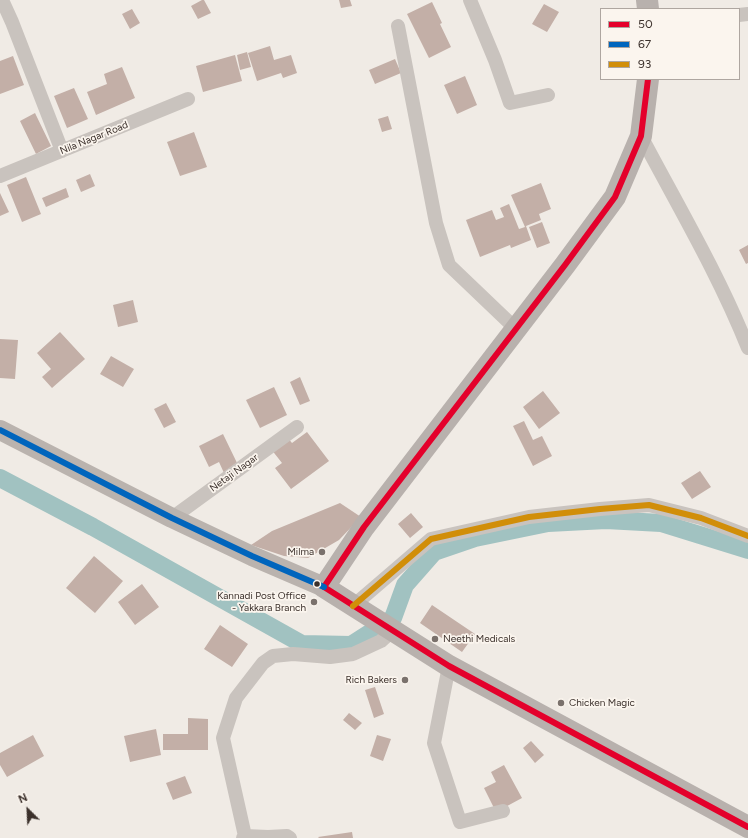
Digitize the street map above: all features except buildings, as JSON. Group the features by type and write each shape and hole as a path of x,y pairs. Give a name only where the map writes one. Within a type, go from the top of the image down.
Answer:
{"main road":[{"path":"648,80 641,136 615,197 364,527 324,587 449,666 748,827"}],"street":[{"path":"2,0 62,151"},
{"path":"470,0 495,60 510,103 548,95"},
{"path":"398,26 436,223 449,265 516,329"},
{"name":"Nila Nagar Road","path":"0,176 188,99"},
{"path":"641,136 706,258 743,322 748,348"},
{"name":"Netaji Nagar","path":"172,518 297,427"},
{"path":"0,430 172,518 252,556 324,587"},
{"path":"354,607 432,540 529,517 648,505 701,518 748,536"},
{"path":"290,838 287,836 244,837 223,738 236,698 263,663 273,656 293,654 330,657 353,654 381,641 391,630"},
{"path":"449,666 434,743 460,822 503,811"}],"waterway":[{"path":"0,478 93,527 302,644 351,645 393,618 405,585 434,552 475,538 548,523 606,520 661,523 748,550"}],"transit line":[{"name":"50","path":"648,80 641,136 615,197 565,265 364,527 324,587 449,666 748,827"},
{"name":"67","path":"0,430 172,518 252,556 324,587"},
{"name":"93","path":"353,606 431,539 529,517 649,505 701,518 748,536"}],"place":[{"name":"Milma","path":"322,552"},
{"name":"Kannadi Post Office - Yakkara Branch","path":"314,602"},
{"name":"Neethi Medicals","path":"435,639"},
{"name":"Rich Bakers","path":"405,680"},
{"name":"Chicken Magic","path":"561,703"}]}
